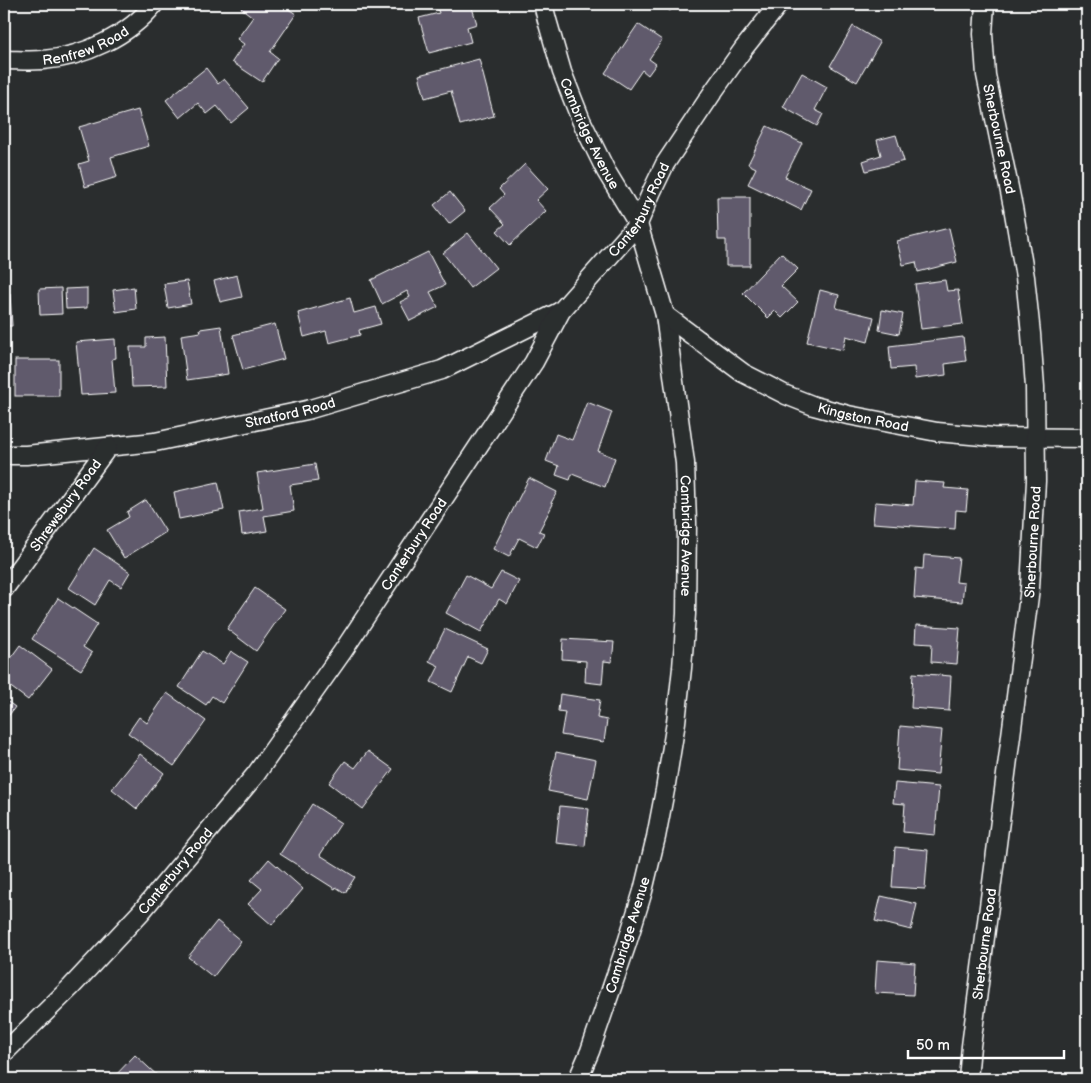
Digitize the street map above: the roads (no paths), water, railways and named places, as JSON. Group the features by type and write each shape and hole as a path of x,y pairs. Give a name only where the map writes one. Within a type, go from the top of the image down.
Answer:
{"street":[{"name":"Renfrew Road","path":"4,60 43,60 75,54 93,48 133,25 154,4"},
{"name":"Cambridge Avenue","path":"543,4 562,72 581,120 606,171 638,224 665,315 685,463 687,523 686,614 682,668 676,722 656,837 627,943 590,1051 578,1079"},
{"name":"Canterbury Road","path":"4,1053 72,987 141,912 256,774 343,651 507,404 534,362 561,311 638,224 665,164 744,48 779,4"},
{"name":"Sherbourne Road","path":"968,1079 1030,588 1036,482 1035,387 1025,277 986,75 985,4"},
{"name":"Stratford Road","path":"4,455 26,455 155,442 307,410 442,370 561,311"},
{"name":"Kingston Road","path":"665,315 742,372 786,396 848,416 938,432 993,437 1087,438"},
{"name":"Shrewsbury Road","path":"4,589 108,447"}]}
